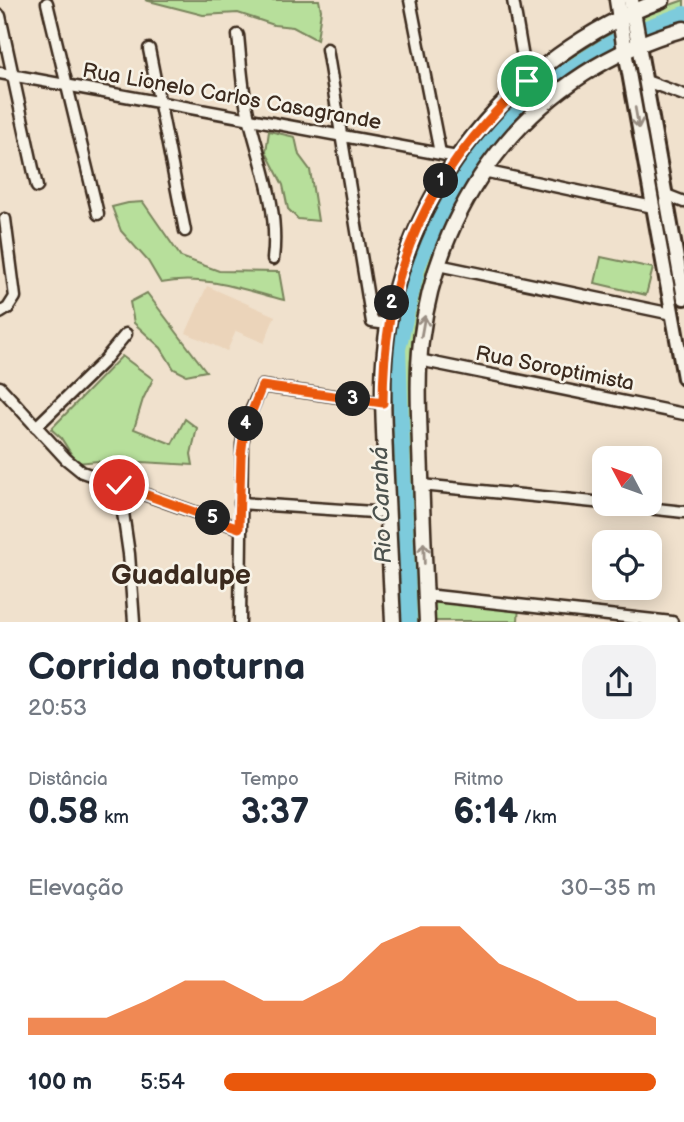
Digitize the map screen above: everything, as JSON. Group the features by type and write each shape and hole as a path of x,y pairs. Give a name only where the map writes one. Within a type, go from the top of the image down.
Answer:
{"main road":[{"path":"617,0 628,15 653,206 684,378"},
{"path":"393,621 383,372 388,324 398,278 416,228 457,156 491,116 527,81 569,48 628,15 662,0"},
{"path":"427,621 419,360 426,313 438,265 455,220 482,171 515,131 547,102 632,45 684,29"},
{"path":"632,45 646,81 684,298"}],"street":[{"path":"410,0 440,153"},
{"path":"513,0 527,81"},
{"path":"47,3 98,214"},
{"path":"0,16 37,187"},
{"path":"238,35 249,119 271,199 275,232 273,259"},
{"path":"327,49 372,322 388,324"},
{"path":"149,50 185,230"},
{"name":"Rua Lionelo Carlos Casagrande","path":"0,73 457,156"},
{"path":"646,81 684,95"},
{"path":"482,171 653,206"},
{"path":"666,195 684,202"},
{"path":"0,313 8,308 15,297 5,219"},
{"path":"438,265 672,314"},
{"path":"36,427 102,363 126,334"},
{"name":"Rua Soroptimista","path":"419,360 684,414"},
{"path":"240,621 239,528 244,431 262,386 383,403"},
{"path":"0,387 75,467 90,475 239,528"},
{"path":"119,485 131,564 134,621"},
{"path":"421,485 592,502"},
{"path":"240,503 388,513"},
{"path":"662,510 684,512"},
{"path":"426,595 672,621"}],"shaded area":[{"path":"207,286 275,316 264,343 236,331 227,351 186,333"}],"green space":[{"path":"145,0 319,0 321,10 317,40 293,27 274,25 238,13 203,15"},
{"path":"684,0 684,23 648,32 643,28 642,15"},
{"path":"611,34 613,51 545,93 517,118 492,147 451,211 436,245 416,319 410,368 421,621 398,622 388,397 395,317 411,256 448,179 498,115 559,64"},
{"path":"269,131 295,137 299,155 310,170 318,221 298,219 288,209 283,185 266,152"},
{"path":"143,202 181,257 219,271 279,272 284,300 208,282 192,280 161,283 148,261 121,231 112,207"},
{"path":"601,257 653,268 646,295 595,283"},
{"path":"147,293 206,371 186,375 174,369 161,348 134,323 130,302"},
{"path":"122,356 153,379 143,399 134,429 172,444 185,419 197,428 191,454 193,465 141,462 106,475 98,461 77,463 61,438 51,429"},
{"path":"426,595 519,605 518,621 427,621"}],"waterway":[{"name":"Rio Carahá","path":"409,622 398,349 418,265 438,218 464,173 494,134 540,88 606,46 684,14"}],"district":[{"name":"Guadalupe","path":"181,574"}],"route":[{"path":"119,485 239,528 244,431 262,386 383,403 385,349 392,304 398,278 416,228 457,156 491,116 527,81"}]}
